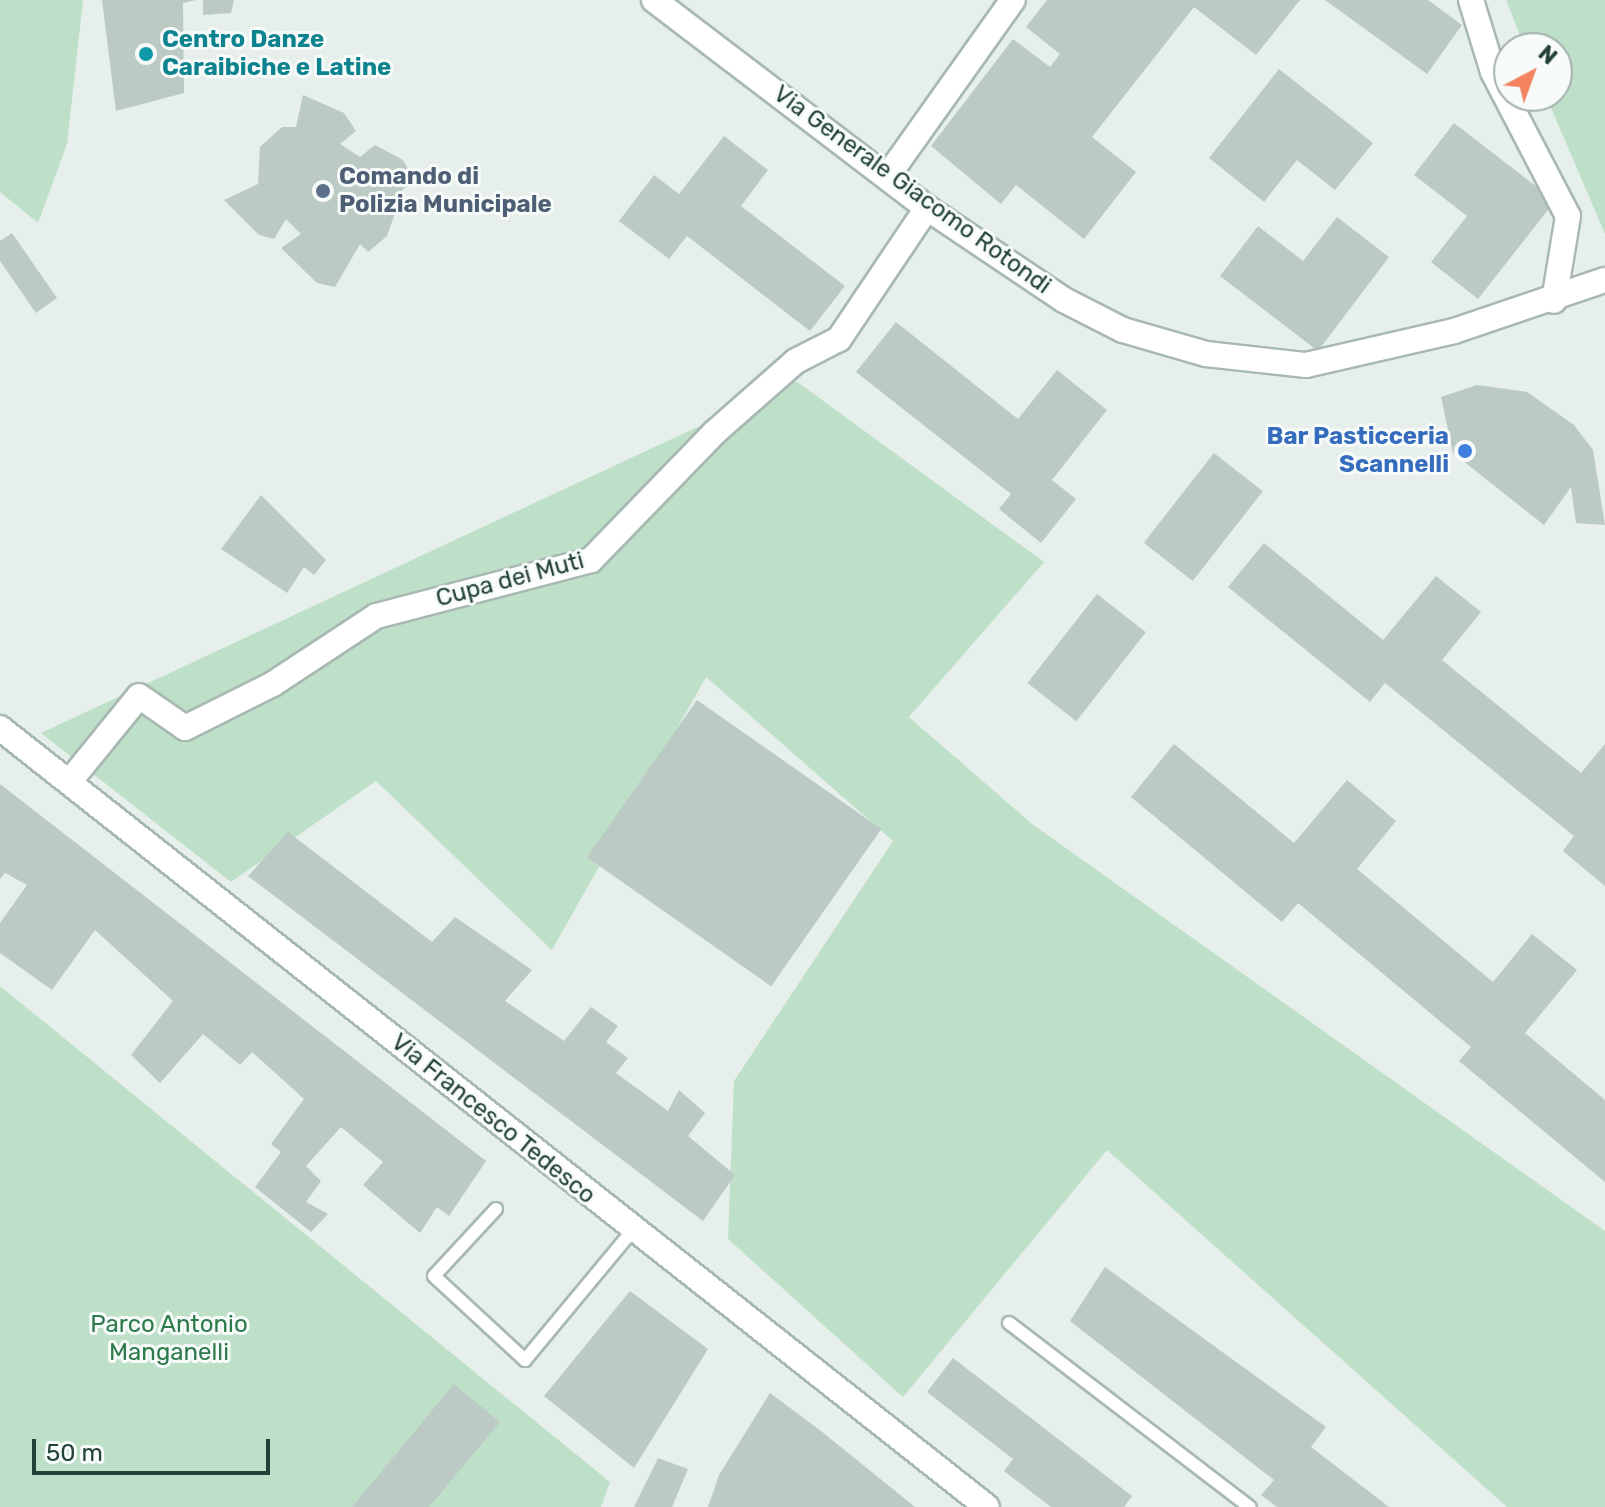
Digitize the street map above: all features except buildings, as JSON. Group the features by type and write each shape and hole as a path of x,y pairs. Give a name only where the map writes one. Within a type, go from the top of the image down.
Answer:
{"street":[{"name":"Via Generale Giacomo Rotondi","path":"654,0 927,208 1123,330 1260,363 1306,365 1554,301 1605,280"},
{"path":"887,177 1013,0"},
{"path":"1471,0 1493,72 1568,216 1554,301"},
{"name":"Cupa dei Muti","path":"70,781 139,696 185,728 273,684 376,616 591,560 796,361 839,339 927,208"},
{"name":"Via Francesco Tedesco","path":"0,728 632,1231 987,1507"}],"lane":[{"path":"496,1209 434,1276 525,1360 632,1231"},
{"path":"1009,1323 1250,1507"}],"green space":[{"path":"0,0 83,0 67,144 38,223 0,192"},
{"path":"1506,0 1605,0 1605,234 1553,112 1573,112 1573,32 1519,32"},
{"path":"796,381 1044,562 909,717 1032,824 1605,1231 1605,1507 1507,1507 1107,1150 903,1397 728,1239 734,1081 893,841 706,677 552,950 376,781 231,882 41,733"},
{"name":"Parco Antonio Manganelli","path":"0,986 610,1482 601,1507 0,1507"}],"place":[{"name":"Centro Danze Caraibiche e Latine","path":"146,54"},
{"name":"Comando di Polizia Municipale","path":"323,191"},
{"name":"Bar Pasticceria Scannelli","path":"1465,451"}]}
